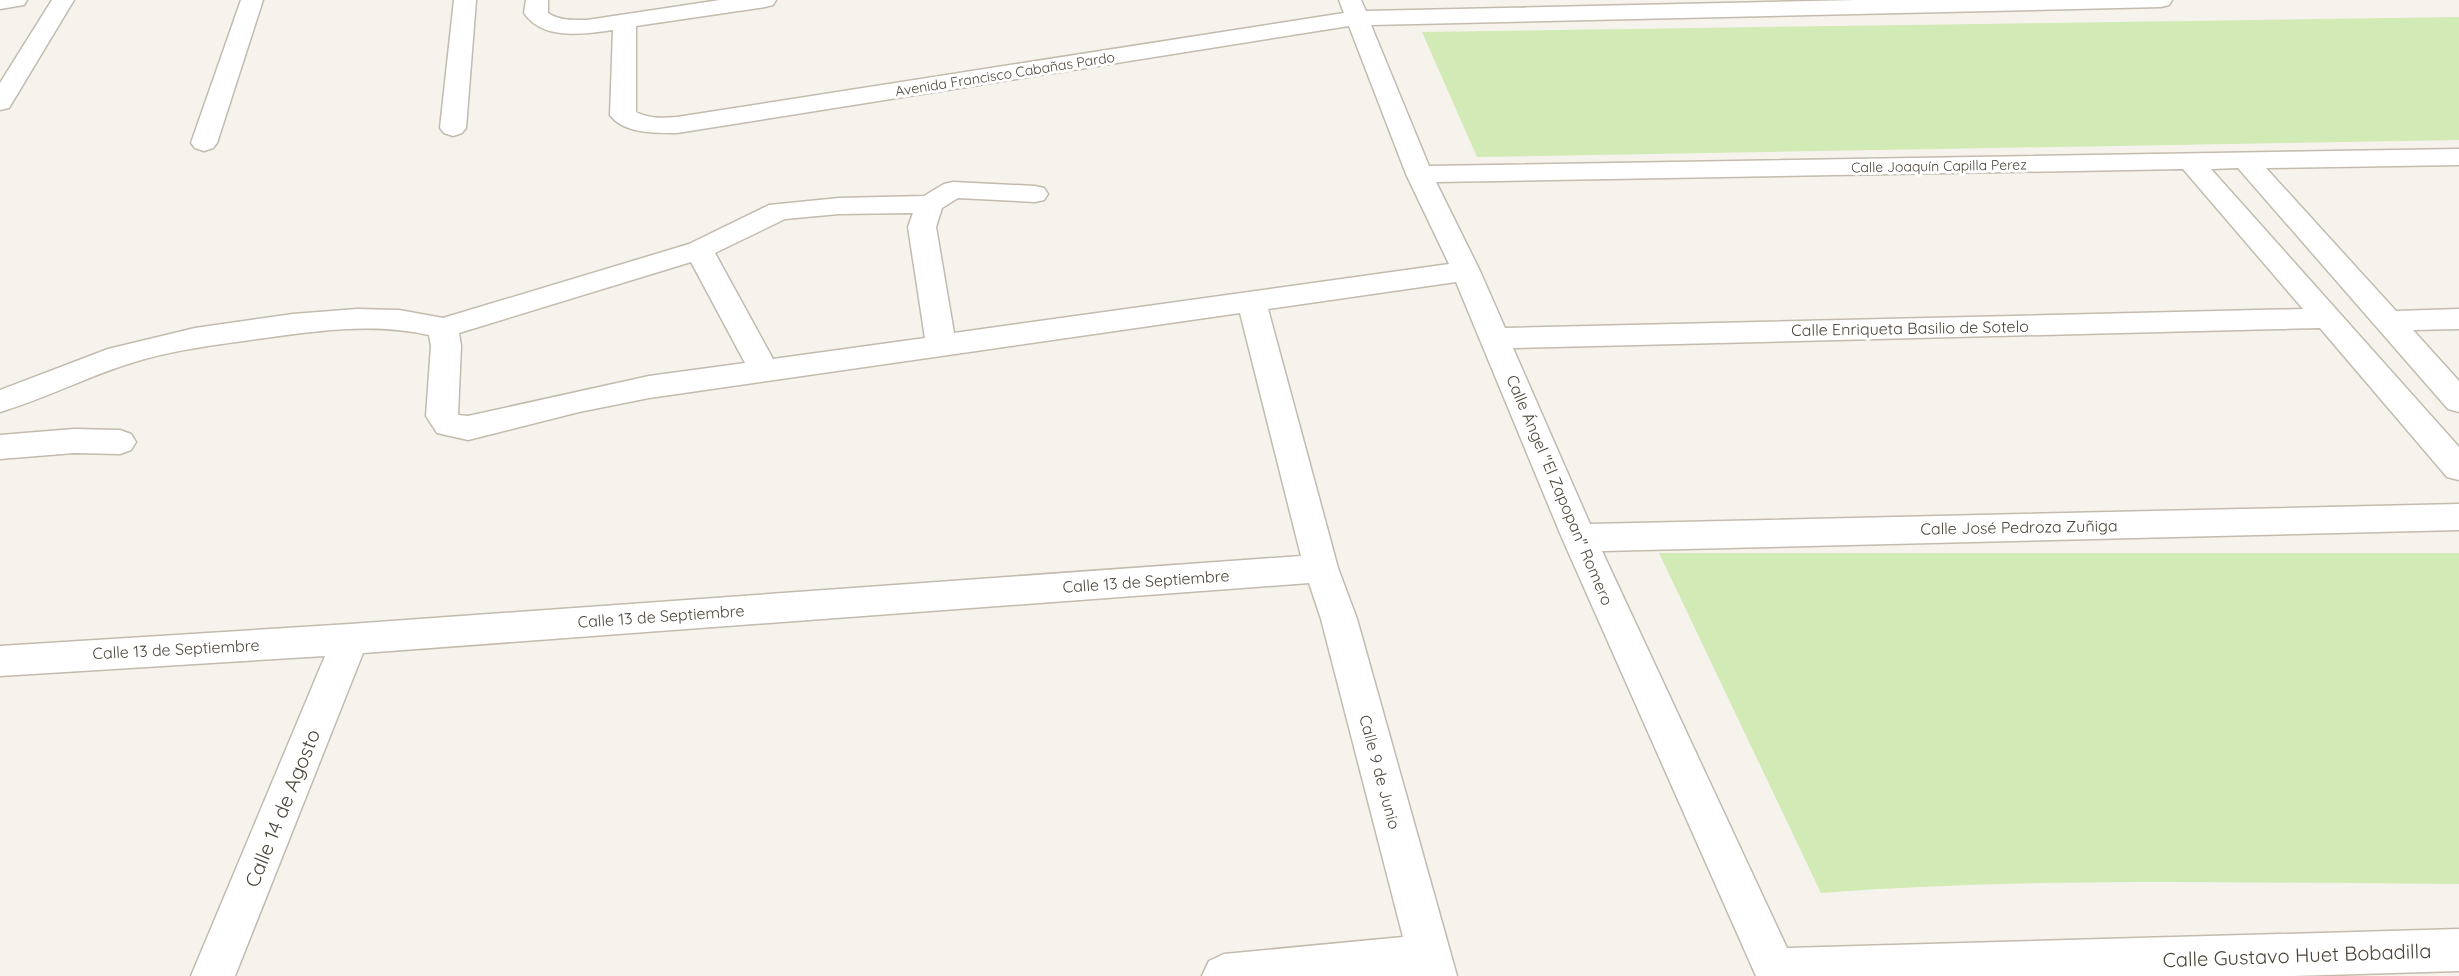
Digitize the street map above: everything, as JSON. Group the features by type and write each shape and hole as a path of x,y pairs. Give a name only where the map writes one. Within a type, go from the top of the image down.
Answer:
{"street":[{"path":"0,2 16,0"},
{"path":"0,103 63,0"},
{"path":"204,143 252,0"},
{"path":"453,128 465,0"},
{"path":"540,11 562,27 587,27 765,0"},
{"name":"Avenida Francisco Cabañas Pardo","path":"625,20 623,115 633,122 651,125 704,122 1354,9 2161,0"},
{"name":"Calle Ángel \"El Zapopan\" Romero","path":"1354,9 1419,174 1466,271 1579,538 1777,973"},
{"name":"Calle Joaquín Capilla Perez","path":"1419,174 2459,157"},
{"path":"2246,161 2459,401"},
{"path":"2191,162 2459,468"},
{"path":"0,401 28,393 117,356 183,338 357,317 413,320 443,328 699,250 779,211 839,206 930,204 953,190 1035,194"},
{"path":"930,204 922,227 941,347"},
{"path":"699,250 765,371"},
{"path":"443,328 446,346 442,416 448,425 468,428 579,401 649,387 1466,271"},
{"name":"Calle 9 de Junio","path":"1252,303 1322,568 1339,619 1432,966"},
{"name":"Calle Enriqueta Basilio de Sotelo","path":"1495,338 2326,318"},
{"path":"2386,321 2459,319"},
{"path":"0,447 74,441 120,442"},
{"name":"Calle José Pedroza Zuñiga","path":"1579,538 2459,517"},
{"name":"Calle 13 de Septiembre","path":"0,661 350,639 1322,568"},
{"name":"Calle 14 de Agosto","path":"213,976 350,639"},
{"name":"Calle Gustavo Huet Bobadilla","path":"1777,973 2459,950"},
{"path":"1224,976 1432,966"}],"green space":[{"path":"2459,17 2459,140 1477,157 1422,32"},
{"path":"1659,553 2459,553 2459,884 2060,883 1821,893"}]}
